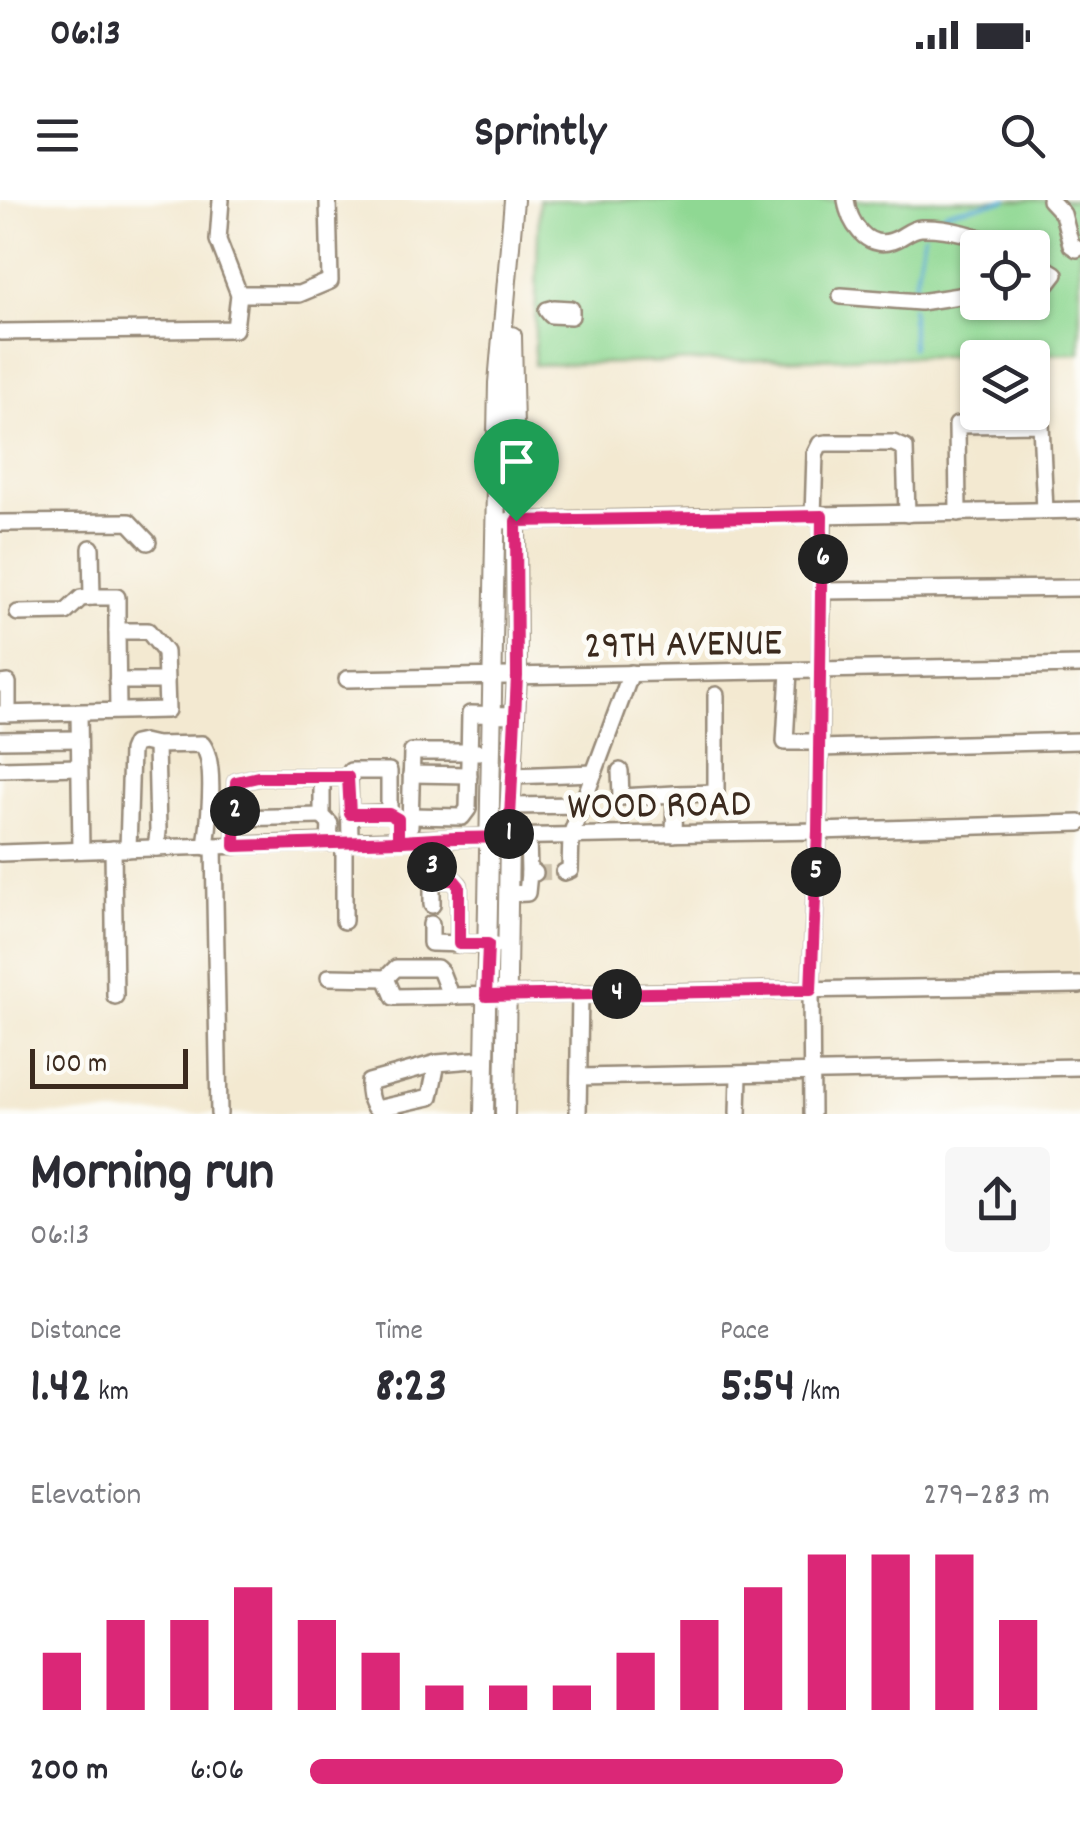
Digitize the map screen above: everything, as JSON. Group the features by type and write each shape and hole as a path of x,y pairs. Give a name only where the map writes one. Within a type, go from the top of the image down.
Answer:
{"main road":[{"path":"506,1114 508,894 492,752 492,715 498,383 514,200"},
{"path":"484,1114 488,944 500,837 510,806 517,676 510,245"}],"street":[{"path":"0,332 235,329 239,294 218,240 222,200"},
{"path":"239,294 299,294 330,281 328,200"},
{"path":"846,200 859,232 879,243 889,243 918,228 960,233"},
{"path":"1050,200 1063,214 1071,245 1077,249"},
{"path":"1050,270 1061,276 1050,282"},
{"path":"842,296 912,302 960,296"},
{"path":"958,513 956,426 974,425 1041,424 1045,511"},
{"path":"812,1114 811,990 823,590 815,454 820,444 893,443 906,448 907,514"},
{"path":"496,521 1080,510"},
{"path":"0,523 129,522 148,542"},
{"path":"91,548 92,597"},
{"path":"823,590 1080,588"},
{"path":"18,613 66,612 81,598 117,597 118,711"},
{"path":"0,684 8,683 4,714 167,710 165,652 148,631 117,631"},
{"name":"29TH AVENUE","path":"346,679 1080,666"},
{"path":"789,671 785,742 1080,742"},
{"path":"564,872 572,866 572,836 631,673"},
{"path":"117,681 166,680"},
{"path":"620,771 621,797 716,792 716,695"},
{"path":"78,713 81,850"},
{"path":"410,816 462,817 468,809 470,714 515,715"},
{"path":"0,740 79,739"},
{"path":"116,996 120,849 128,826 131,751 134,744 142,742 202,744 210,756 219,1114"},
{"path":"156,744 156,848"},
{"path":"404,841 410,816 412,752 492,752"},
{"path":"0,769 80,767"},
{"path":"344,922 341,842 350,814 351,772 389,771 389,814"},
{"path":"512,776 594,773"},
{"path":"411,774 469,775"},
{"path":"235,846 236,782 258,777 348,777"},
{"path":"322,777 322,816 341,842"},
{"path":"674,834 675,794"},
{"path":"510,806 582,805"},
{"path":"350,814 389,814 398,819 404,841"},
{"path":"235,818 322,816"},
{"name":"WOOD ROAD","path":"0,853 1080,823"},
{"path":"508,894 528,893 532,873 528,837"},
{"path":"432,840 432,905"},
{"path":"432,880 454,880 459,886 459,944"},
{"path":"431,924 430,944 508,945"},
{"path":"329,976 386,978 396,968 437,968 450,995"},
{"path":"386,978 394,997 1080,986"},
{"path":"578,1114 580,995"},
{"path":"437,1063 430,1097 376,1109 372,1105 369,1082 437,1063 485,1058"},
{"path":"579,1077 1080,1067"},
{"path":"738,1114 739,1075"}],"green space":[{"path":"539,200 1080,200 1080,353 1050,354 1050,340 960,340 960,356 534,365"}],"waterway":[{"path":"933,224 948,211 1007,200"},
{"path":"912,299 924,235"},
{"path":"912,308 912,348"}],"tunnel":[{"path":"535,873 564,872"}],"route":[{"path":"516,521 517,676 509,838 491,837 432,840 235,846 236,782 258,777 348,777 350,814 389,814 398,819 398,841 432,840 432,880 454,880 459,886 459,944 488,944 486,996 811,990 818,831 822,516 516,521"}]}
